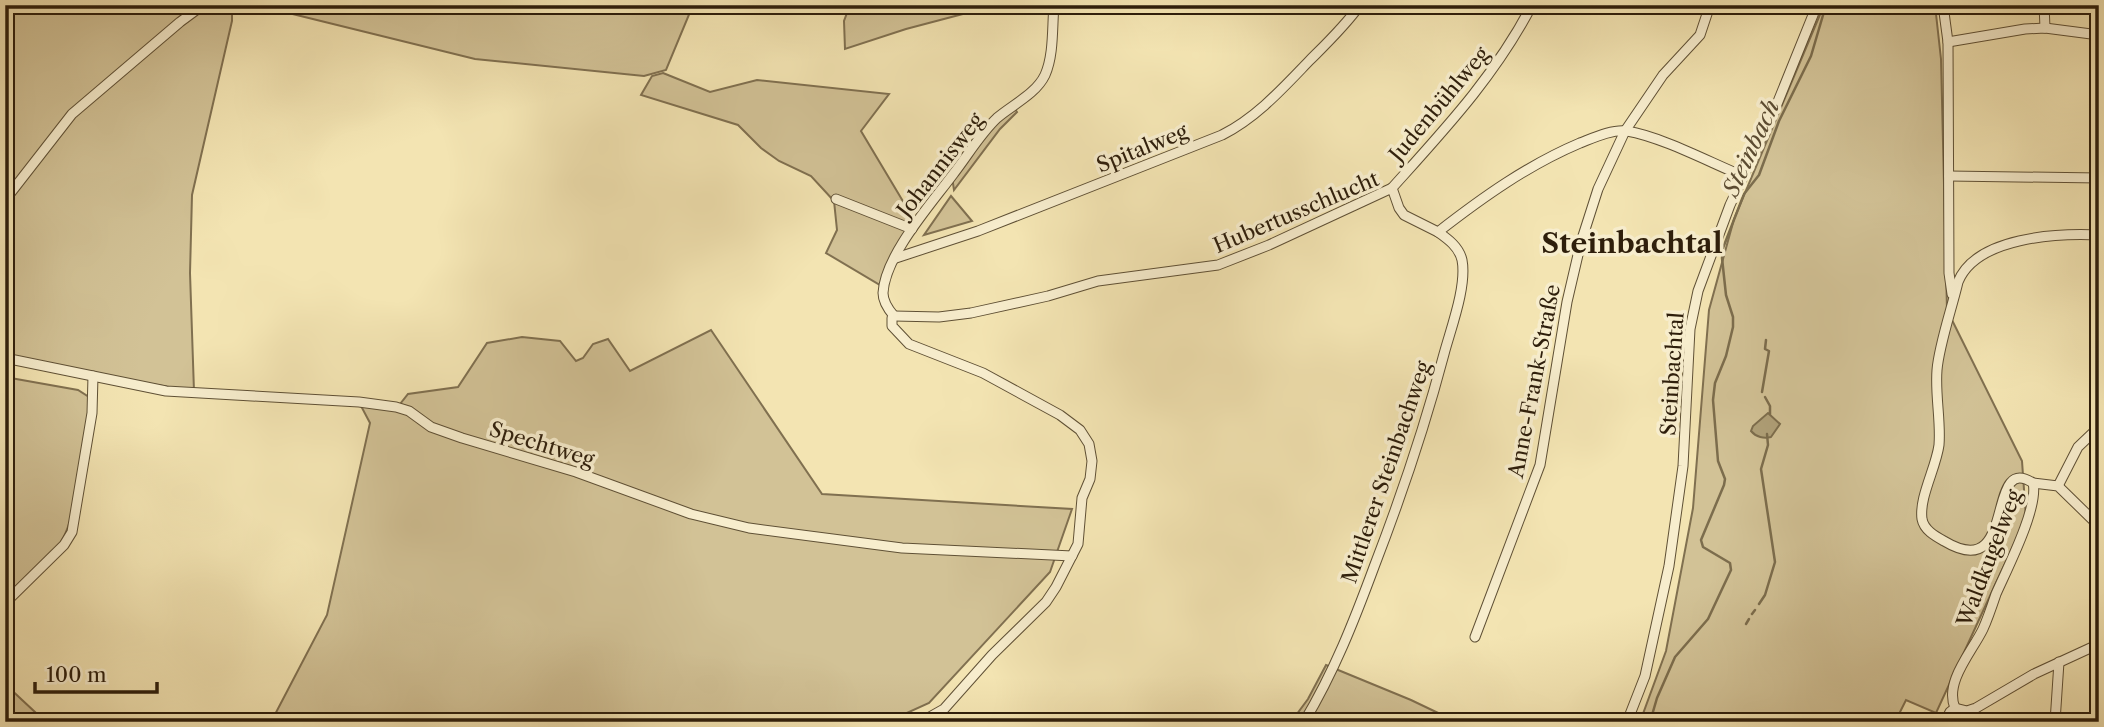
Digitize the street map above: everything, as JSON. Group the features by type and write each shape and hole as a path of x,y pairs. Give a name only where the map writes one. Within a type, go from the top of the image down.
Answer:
{"street":[{"path":"5,200 72,114 203,5"},
{"name":"Johannisweg","path":"1054,5 1044,76 982,135 912,229 895,258 885,282 883,295 885,304 894,316 892,326 909,344 982,373 1060,415 1080,430 1088,443 1092,461 1090,480 1082,498 1080,535 1072,556"},
{"name":"Spitalweg","path":"895,258 978,231 1238,127 1271,100 1349,21 1360,5"},
{"name":"Judenbühlweg","path":"1393,189 1483,85 1508,49 1532,5"},
{"name":"Anne-Frank-Straße","path":"1475,637 1540,466 1567,302 1581,242 1598,189 1625,131 1663,75 1700,35 1710,5"},
{"name":"Steinbachtal","path":"1628,722 1645,676 1669,566 1683,466 1690,329 1698,290 1718,234 1777,104 1817,5"},
{"name":"Waldkugelweg","path":"1943,5 1948,42 1950,273 1953,303 1937,369 1939,445 1922,520 1931,534 1956,549 1970,552 1982,548 1996,524 2005,490 2011,482 2019,478 2027,479 2034,483 2035,495 1984,628 1954,684 1952,698 1955,708"},
{"path":"2044,5 2045,28"},
{"path":"1948,42 2045,28 2099,35"},
{"path":"1438,232 1485,195 1549,156 1596,136 1625,131 1659,141 1743,176"},
{"path":"1949,176 2099,178"},
{"name":"Hubertusschlucht","path":"894,316 939,317 971,313 1048,296 1098,281 1218,265 1393,189 1404,215 1438,232"},
{"path":"836,198 912,229"},
{"name":"Mittlerer Steinbachweg","path":"1304,722 1344,647 1389,528 1433,397 1461,284 1462,259 1453,243 1438,232"},
{"path":"1953,303 1963,270 1969,263 1988,253 2041,236 2071,233 2099,235"},
{"name":"Spechtweg","path":"5,358 166,391 359,402 396,407 409,411 431,427 461,438 576,471 691,514 749,528 902,548 1072,556"},
{"path":"5,603 64,545 72,531 92,414 93,376"},
{"path":"2058,486 2078,447 2099,428"},
{"path":"2034,483 2058,486 2099,526"},
{"path":"921,722 944,709 992,655 1046,602 1072,556"},
{"path":"1945,722 1955,708 1967,711 1976,708 2005,690 2099,644"},
{"path":"2055,722 2060,662"}],"shaded area":[{"path":"5,5 242,5 232,13 192,195 190,273 194,391 95,375 5,355"},
{"path":"256,5 693,5 666,70 644,76 475,59"},
{"path":"850,5 997,5 906,29 845,49 844,21"},
{"path":"1824,5 1935,5 1941,59 1947,310 2022,461 2026,518 1936,713 1906,700 1895,722 1640,722 1666,651 1693,508 1709,310 1734,219"},
{"path":"663,73 710,92 757,80 889,94 861,131 913,218 880,285 826,253 837,230 834,201 811,176 779,161 761,148 738,125 641,95 652,76"},
{"path":"1013,106 1017,112 1000,129 954,190 952,177 982,135"},
{"path":"951,196 972,221 924,235"},
{"path":"711,330 822,494 1072,509 1050,572 929,703 887,722 271,722 327,615 370,423 361,406 400,404 408,394 458,387 487,343 522,337 560,341 576,361 583,358 593,344 608,339 630,371"},
{"path":"5,377 78,390 92,399 76,500 64,537 56,550 5,599"},
{"path":"1768,413 1780,424 1771,437 1763,438 1751,431"},
{"path":"1326,665 1457,722 1291,722 1308,699"},
{"path":"5,684 36,713 30,722 5,722"}],"waterway":[{"name":"Steinbach","path":"1650,722 1675,657 1708,619 1731,570 1730,563 1703,547 1701,540 1725,479 1718,461 1713,400 1715,383 1726,356 1733,327 1733,317 1726,295 1723,248 1744,194 1759,175 1779,121 1811,56 1826,5"},
{"path":"1762,392 1769,351 1765,349 1766,340"},
{"path":"1765,397 1770,406 1770,414"},
{"path":"1759,604 1765,595 1775,562 1761,469 1768,445 1767,434"},
{"path":"1752,614 1755,610"},
{"path":"1746,624 1749,619"}],"district":[{"name":"Steinbachtal","path":"1632,243"}]}
